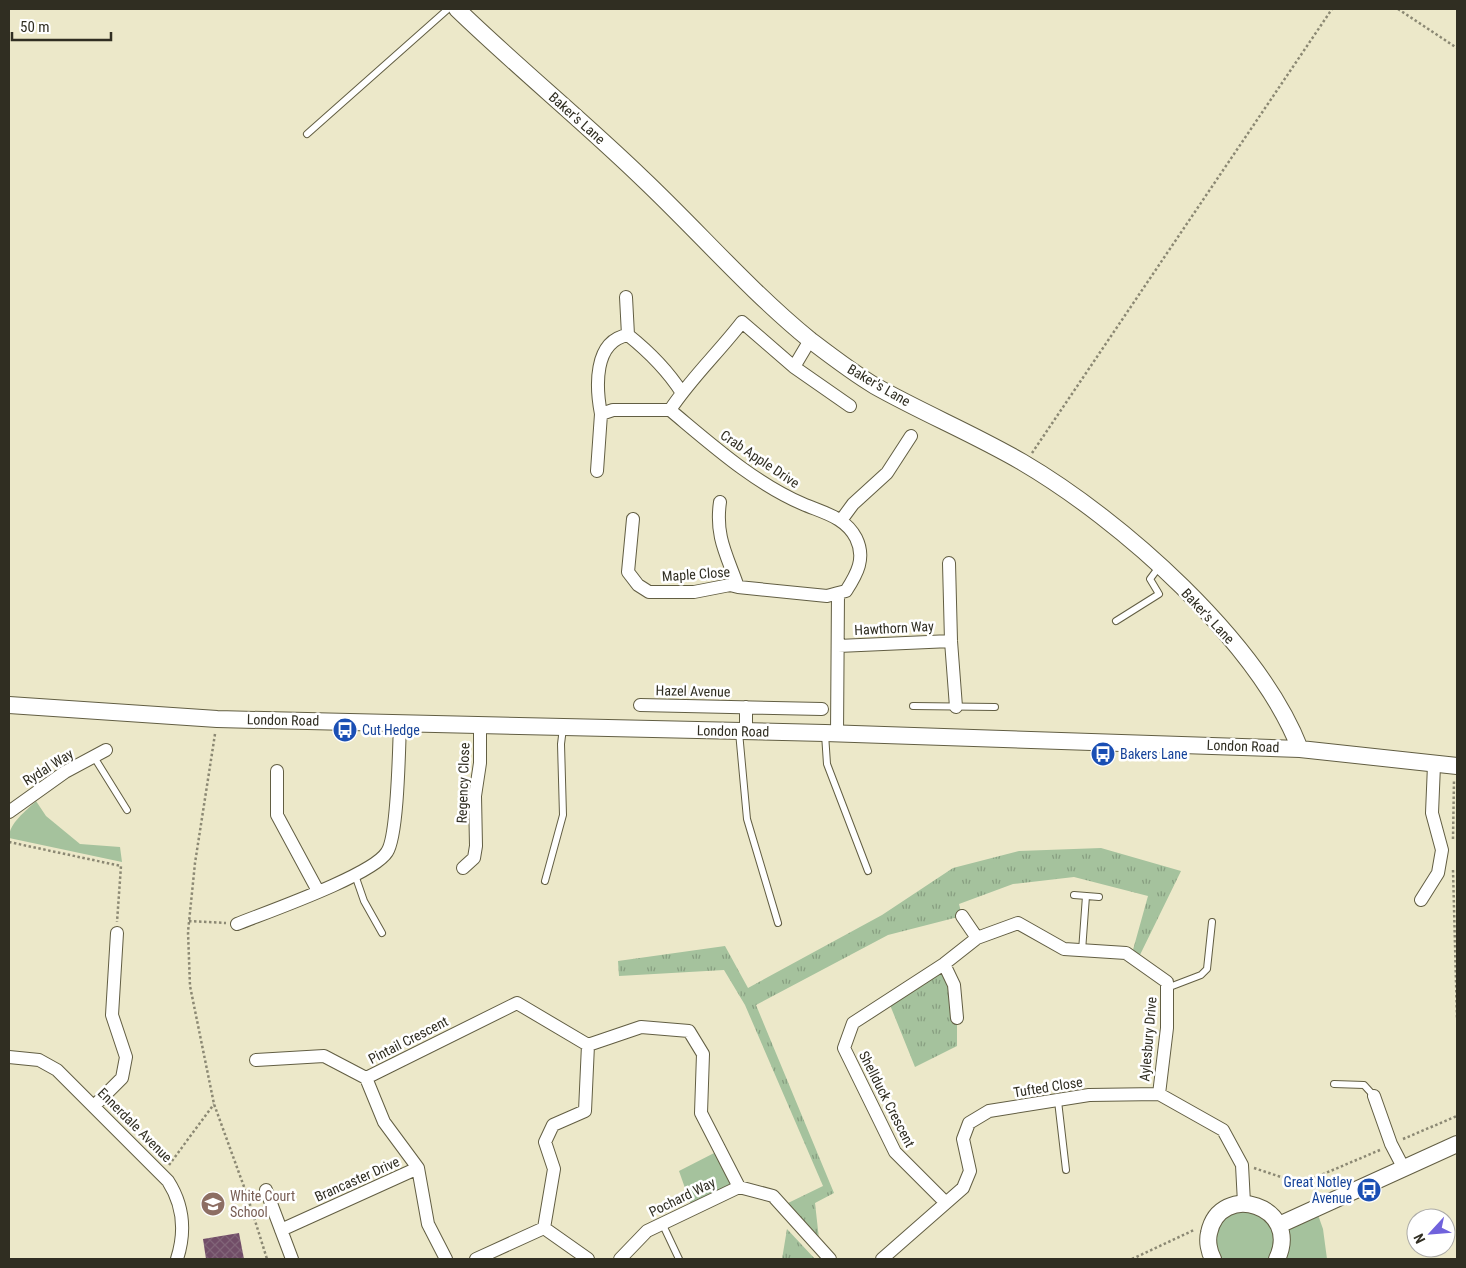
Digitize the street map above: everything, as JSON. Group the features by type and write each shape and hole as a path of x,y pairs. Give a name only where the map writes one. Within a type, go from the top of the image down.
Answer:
{"street":[{"name":"Baker's Lane","path":"457,9 639,175 764,299 810,340 875,385 954,425 1024,464 1114,526 1160,566 1216,622 1239,650 1273,697 1293,731 1300,749"},
{"path":"626,297 628,335 641,345 674,380 682,392"},
{"path":"600,414 613,410 670,410 682,392 718,353 742,322 794,367 850,406"},
{"path":"597,471 600,414 597,378 608,345 620,337 628,335"},
{"path":"794,367 810,340"},
{"name":"Crab Apple Drive","path":"670,410 705,439 780,494 842,519"},
{"path":"720,502 719,531 722,547 738,587 827,596 846,591 860,570 861,554 856,538 842,519 852,504 887,473 911,436"},
{"name":"Maple Close","path":"633,519 628,572 638,584 649,592 694,592 730,585 738,587"},
{"name":"Hawthorn Way","path":"949,563 951,641 956,707"},
{"path":"831,734 838,646 838,593"},
{"name":"Hawthorn Way","path":"838,646 951,641"},
{"name":"Hazel Avenue","path":"640,704 822,709"},
{"name":"London Road","path":"9,706 217,719 742,731 1300,749 1456,766"},
{"name":"Hazel Avenue","path":"742,731 746,707"},
{"path":"237,924 366,870 388,852 394,819 400,723"},
{"name":"Regency Close","path":"463,868 474,858 476,846 475,796 481,749 480,725"},
{"name":"Rydal Way","path":"9,812 65,772 106,750"},
{"path":"1422,900 1438,873 1442,850 1432,813 1434,765"},
{"path":"277,771 277,815 318,891"},
{"path":"962,916 977,938"},
{"name":"Aylesbury Drive","path":"977,938 1018,923 1064,950 1126,953 1167,982 1167,1028 1158,1094"},
{"path":"94,1106 122,1078 126,1057 112,1015 117,933"},
{"name":"Shellduck Crescent","path":"945,1202 895,1152 844,1048 853,1023 944,964 977,938"},
{"path":"944,964 954,985 957,1018"},
{"name":"Pintail Crescent","path":"446,1259 428,1224 418,1168 384,1122 366,1078 517,1003 588,1045"},
{"name":"Pochard Way","path":"588,1045 641,1027 688,1032 703,1054 701,1113 739,1187 647,1231 620,1259"},
{"path":"544,1228 554,1169 545,1142 553,1126 585,1112 588,1045"},
{"path":"256,1060 324,1056 366,1078"},
{"name":"Ennerdale Avenue","path":"9,1057 39,1060 57,1070 162,1175 176,1193 184,1222 177,1259"},
{"path":"1158,1094 1224,1130 1242,1165 1244,1203"},
{"name":"Tufted Close","path":"882,1259 963,1188 970,1171 963,1139 969,1123 989,1111 1089,1096 1158,1094"},
{"path":"1374,1096 1403,1167"},
{"path":"1279,1225 1457,1144"},
{"name":"Brancaster Drive","path":"281,1230 418,1168"},
{"path":"739,1187 773,1196 830,1259"},
{"path":"266,1190 292,1259"},
{"path":"1210,1258 1207,1239 1210,1226 1226,1208 1244,1203 1263,1208 1279,1225 1282,1237 1281,1250 1276,1259"},
{"path":"476,1259 544,1228"},
{"path":"544,1228 588,1259"}],"lane":[{"path":"307,134 448,9"},
{"path":"1116,620 1159,594 1150,580 1160,566"},
{"path":"912,706 995,707"},
{"path":"545,881 563,815 561,744 563,727"},
{"path":"742,731 747,819 778,924"},
{"path":"831,734 827,764 868,871"},
{"path":"94,756 127,810"},
{"path":"355,875 364,901 382,933"},
{"path":"1074,895 1099,897"},
{"path":"1082,950 1086,896"},
{"path":"1167,988 1201,975 1207,969 1212,922"},
{"path":"1334,1084 1364,1085 1374,1096"},
{"path":"1058,1101 1066,1170"},
{"path":"662,1223 679,1259"}],"path":[{"path":"1024,464 1332,9"},
{"path":"1398,9 1457,48"},
{"path":"217,719 195,863 189,921 190,986 214,1104 248,1195 267,1259"},
{"path":"1453,847 1456,766"},
{"path":"9,842 121,866 117,933"},
{"path":"1453,867 1457,1018"},
{"path":"189,921 237,924"},
{"path":"162,1175 214,1104"},
{"path":"1242,1165 1284,1178 1295,1186 1457,1116"},
{"path":"1132,1259 1193,1232 1198,1226"}],"green space":[{"path":"36,801 46,816 80,844 120,847 122,862 9,838 15,822"},
{"path":"1101,848 1181,871 1137,961 1131,957 1148,896 1074,877 1013,884 959,904 962,916 888,935 756,1005 834,1193 815,1203 819,1239 786,1204 823,1186 745,1005 724,970 619,976 618,961 725,946 748,988 882,915 953,868 1019,851"},
{"path":"944,964 957,1018 957,1046 915,1067 888,1000"},
{"path":"720,1150 739,1187 692,1208 679,1171"},
{"path":"1246,1205 1277,1227 1274,1259 1216,1259 1212,1227"},
{"path":"1317,1212 1323,1229 1327,1259 1281,1259 1283,1227"},
{"path":"787,1229 815,1259 782,1259"}],"building":[{"path":"239,1233 244,1259 206,1259 203,1239"}],"place":[{"name":"Cut Hedge","path":"345,730"},
{"name":"Bakers Lane","path":"1103,754"},
{"name":"Great Notley Avenue","path":"1369,1190"},
{"name":"White Court School","path":"213,1204"}]}
